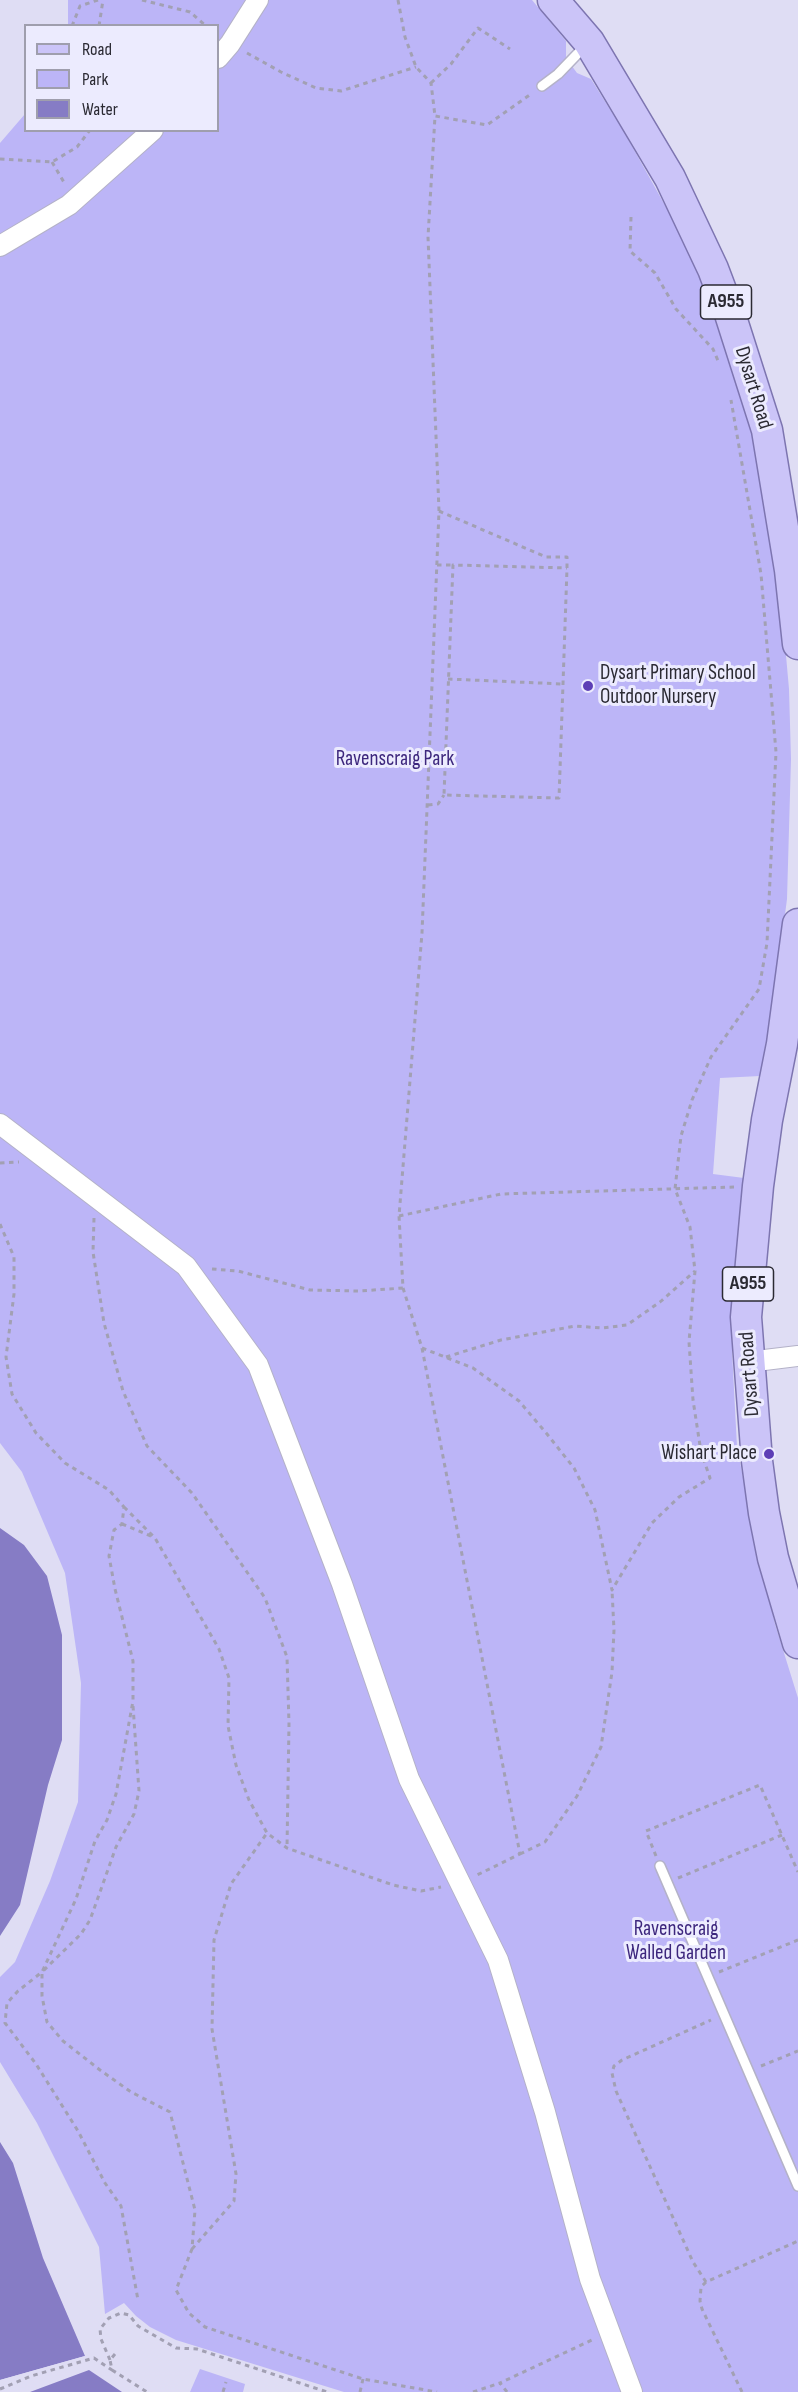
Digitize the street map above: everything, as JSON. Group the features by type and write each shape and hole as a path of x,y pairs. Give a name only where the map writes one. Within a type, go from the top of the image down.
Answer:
{"main road":[{"name":"Dysart Road","path":"555,1 589,42 669,178 713,269 730,314 767,430 790,570 798,644"},
{"name":"Dysart Road","path":"798,924 782,1044 767,1120 758,1186 746,1317 748,1362 764,1513 773,1558 798,1643"}],"street":[{"path":"224,51 258,0"},
{"path":"0,246 69,205 151,132"},
{"path":"0,1124 186,1266 258,1365 342,1584 409,1779 498,1960 545,2112 590,2279 632,2392"},
{"path":"748,1362 798,1356"}],"lane":[{"path":"542,86 558,74 589,42"},
{"path":"660,1866 798,2186"}],"path":[{"path":"73,24 81,6 98,0"},
{"path":"99,24 103,0"},
{"path":"142,0 190,12 204,24"},
{"path":"398,0 405,37 416,67 431,83 435,116 428,237 439,511 422,933 399,1216 404,1288 422,1348 520,1854"},
{"path":"431,83 451,64 478,27 510,49"},
{"path":"224,51 316,88 341,91 416,67"},
{"path":"435,116 487,125 542,86"},
{"path":"0,159 52,162 77,147 88,132"},
{"path":"52,162 63,182 78,197"},
{"path":"631,217 630,251 655,273 676,309 713,349 721,368"},
{"path":"612,1590 652,1523 679,1497 710,1478 701,1452 693,1400 689,1342 695,1271 690,1227 675,1189 681,1136 692,1100 711,1057 759,989 767,943 776,753 760,574 730,396"},
{"path":"439,511 546,557 567,557 559,798 444,795"},
{"path":"437,565 567,568"},
{"path":"428,805 438,804 444,795 453,565"},
{"path":"448,679 563,684"},
{"path":"399,1216 501,1194 758,1186"},
{"path":"95,1198 93,1252 104,1323 123,1391 147,1446 192,1493 265,1598 287,1657 289,1724 287,1848"},
{"path":"0,1224 14,1257 14,1294 6,1357 12,1394 36,1433 57,1455 109,1490 155,1538 219,1649 228,1678 228,1726 236,1765 249,1800 267,1833 287,1848 393,1885 421,1891 460,1883 545,1842 577,1796 601,1747 612,1672 614,1630 612,1590 595,1510 574,1468 519,1401 473,1368 422,1348"},
{"path":"186,1266 238,1271 310,1290 359,1291 404,1288"},
{"path":"446,1357 510,1338 575,1326 602,1328 627,1325 660,1302 695,1271"},
{"path":"124,1507 122,1524 114,1530 109,1556 114,1589 133,1661 133,1701 139,1783 134,1814 116,1847 90,1920 74,1942 7,2003 5,2023 36,2064 78,2132 105,2183 121,2206 138,2300"},
{"path":"122,1524 155,1538"},
{"path":"133,1701 116,1794 107,1820 95,1841 76,1899 42,1972 42,1995 47,2022 63,2041 131,2092 170,2112 195,2210 192,2249 176,2290 189,2313 205,2327 363,2379 437,2392"},
{"path":"660,1866 646,1831 760,1785 798,1872"},
{"path":"192,2249 234,2201 236,2174 212,2029 214,1940 231,1884 267,1833"},
{"path":"668,1883 782,1835"},
{"path":"708,1977 798,1940"},
{"path":"706,2282 693,2262 616,2091 612,2073 614,2066 622,2060 724,2014"},
{"path":"748,2072 798,2051"},
{"path":"742,2392 700,2301 701,2287 706,2282 798,2241"},
{"path":"112,2370 111,2360 101,2339 100,2329 109,2318 121,2313 129,2315 138,2326 176,2348 197,2349 327,2392"},
{"path":"473,2392 500,2383 609,2332"},
{"path":"111,2360 115,2354"},
{"path":"0,2389 31,2376 94,2358 147,2392"},
{"path":"360,2392 363,2379"},
{"path":"223,2392 226,2382"},
{"path":"500,2383 507,2392"}],"green space":[{"name":"Ravenscraig Park","path":"68,0 532,0 566,41 566,58 577,73 591,79 623,130 676,225 714,311 753,433 783,622 789,689 791,759 787,899 775,991 760,1076 720,1078 713,1174 744,1178 732,1351 737,1447 775,1624 798,1698 798,2392 344,2392 176,2340 150,2327 124,2303 105,2314 99,2247 37,2123 0,2062 0,1977 15,1962 50,1881 78,1802 81,1683 65,1573 22,1472 0,1443 0,143 24,115 24,132 219,132 219,24 68,24"},
{"path":"200,2369 245,2384 243,2392 190,2392"}],"water":[{"path":"0,1528 24,1545 47,1576 62,1635 62,1740 48,1785 20,1905 0,1936"},
{"path":"0,2142 13,2163 43,2258 85,2356 0,2380"},
{"path":"89,2370 122,2392 30,2392"}],"pier":[{"path":"85,2356 86,2359 0,2383 0,2380"}],"place":[{"name":"Dysart Primary School Outdoor Nursery","path":"588,686"},
{"name":"Wishart Place","path":"769,1454"}],"park label":[{"name":"Ravenscraig Walled Garden","path":"676,1942"}]}
